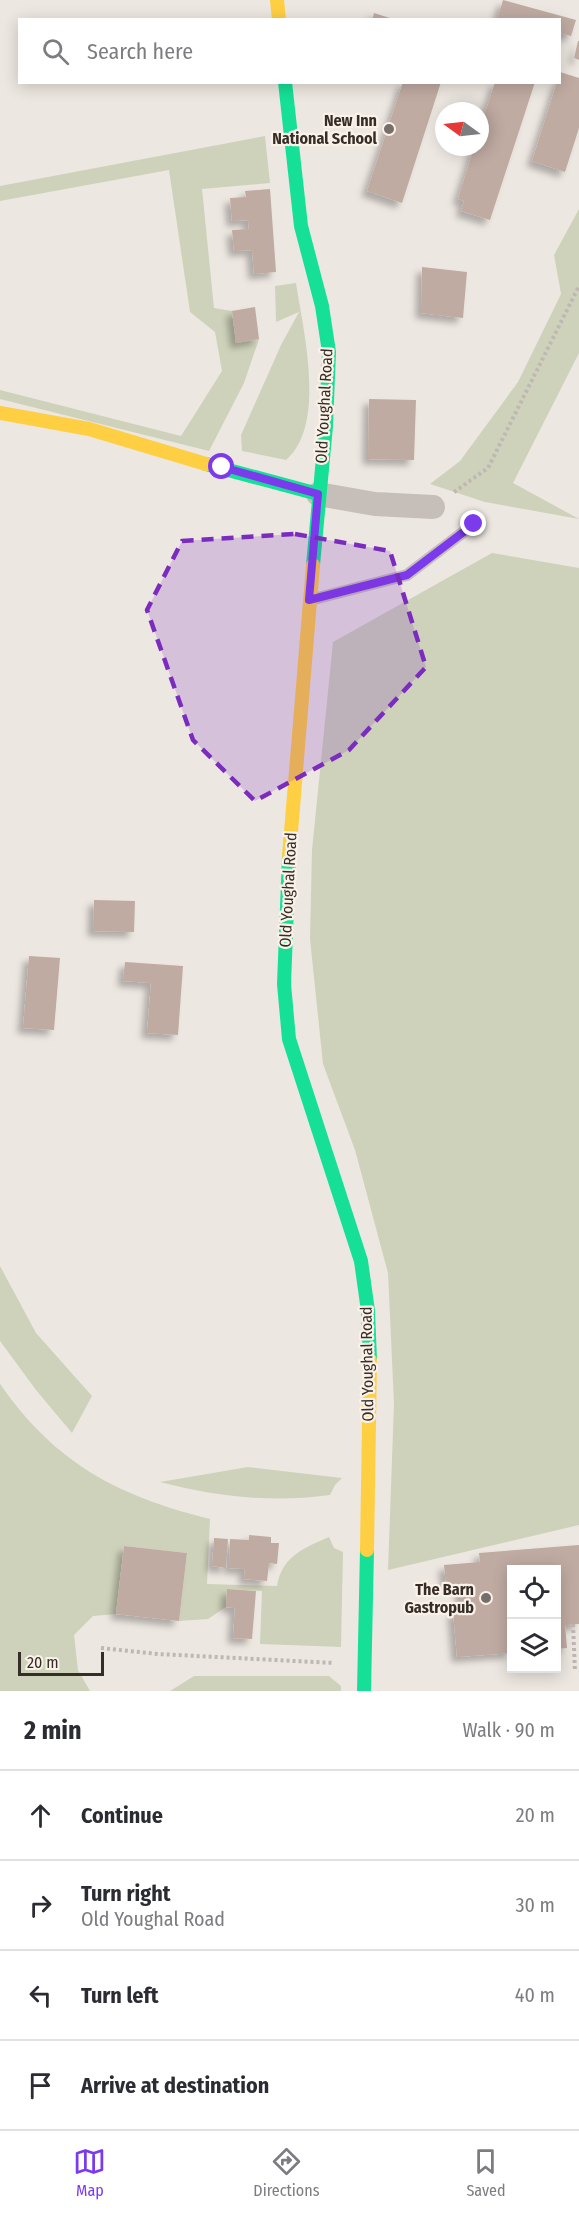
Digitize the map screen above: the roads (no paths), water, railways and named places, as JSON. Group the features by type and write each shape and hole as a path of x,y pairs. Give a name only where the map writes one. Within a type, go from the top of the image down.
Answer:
{"main road":[{"path":"277,0 279,18"},
{"name":"Old Youghal Road","path":"285,84 301,226 322,306 329,352 326,426 318,494 285,907 284,984 290,1039 361,1261 368,1311 370,1370 364,1691"},
{"path":"0,413 90,429 170,454 318,494"}],"street":[{"path":"318,494 375,504 432,507"}],"lane":[{"path":"309,600 407,575 474,524"}],"place":[{"name":"New Inn National School","path":"389,129"},
{"name":"The Barn Gastropub","path":"486,1598"}]}
